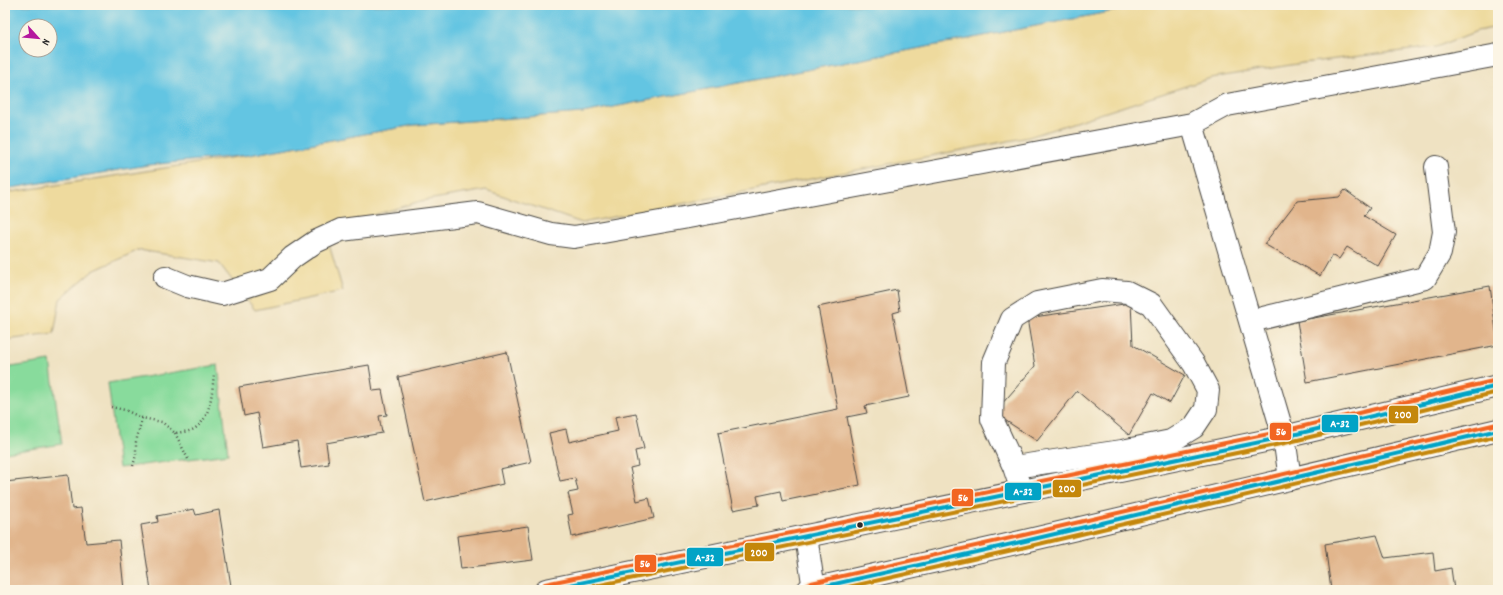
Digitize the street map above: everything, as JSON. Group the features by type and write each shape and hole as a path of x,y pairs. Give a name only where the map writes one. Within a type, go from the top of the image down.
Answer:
{"street":[{"path":"165,277 187,286 222,294 270,279 293,257 315,242 341,230 478,213 551,234 574,237 691,217 1192,124 1227,105 1498,55"},
{"path":"1192,124 1284,437 1290,479"},
{"path":"1251,321 1425,278 1440,253 1444,232 1436,167"},
{"path":"1014,467 1122,451 1171,441 1194,427 1206,409 1208,390 1194,364 1151,304 1127,292 1102,290 1037,303 1012,319 994,362 992,419 1014,467 1022,491"},
{"path":"546,590 1284,437 1498,386"},
{"path":"806,536 812,590 1498,430"}],"path":[{"path":"175,433 193,430 201,423 207,412 211,398 214,374"},
{"path":"111,407 125,410 142,418 162,422 175,433 188,459"},
{"path":"133,466 136,455 136,442 142,418"}],"green space":[{"path":"50,361 62,444 5,453 5,368"},
{"path":"218,365 228,454 119,468 108,383"}],"sand":[{"path":"1145,5 1498,5 1498,27 1477,31 1436,47 1303,63 1211,78 1029,137 582,223 486,190 421,201 324,228 343,291 255,310 219,263 139,250 93,271 60,299 54,334 5,340 5,193 249,155 414,125 582,113"}],"water":[{"path":"5,5 1145,5 582,113 414,125 249,155 148,165 5,189"}],"building":[{"path":"1345,190 1370,208 1364,216 1396,235 1378,266 1347,247 1339,259 1332,255 1320,276 1264,244 1297,201 1339,197"},
{"path":"1490,286 1498,345 1307,382 1297,321"},
{"path":"897,290 900,311 893,313 909,397 865,406 867,413 847,417 860,485 783,501 781,491 757,496 759,505 733,510 718,433 838,409 818,307"},
{"path":"1131,303 1133,345 1185,375 1170,403 1153,393 1129,435 1077,391 1037,441 994,413 1035,366 1027,318"},
{"path":"507,352 531,462 500,469 503,484 425,502 398,377"},
{"path":"369,365 373,391 382,390 387,415 379,416 382,433 326,443 329,464 301,468 297,441 263,447 257,413 244,416 239,387"},
{"path":"636,413 644,449 635,451 638,466 630,468 637,501 649,498 654,518 572,537 568,515 573,514 568,493 578,491 575,478 560,481 549,433 566,429 569,442 618,431 615,417"},
{"path":"68,475 72,509 81,508 86,543 119,540 124,590 5,590 5,482"},
{"path":"194,509 196,515 219,510 231,586 207,590 151,590 141,525 158,522 157,516"},
{"path":"528,526 533,560 461,569 457,536"},
{"path":"1377,535 1385,558 1433,552 1435,571 1451,568 1454,590 1331,590 1325,544"},
{"path":"1008,585 1009,590 981,590 981,589"}],"transit line":[{"name":"56","path":"545,584 1283,431 1497,380"},
{"name":"A-32","path":"546,590 1284,437 1498,386"},
{"name":"200","path":"576,590 1285,443 1498,392"},
{"name":"56","path":"807,584 1024,535 1497,424"},
{"name":"A-32","path":"808,590 1025,541 1498,430"},
{"name":"200","path":"835,590 1026,547 1498,436"}]}
